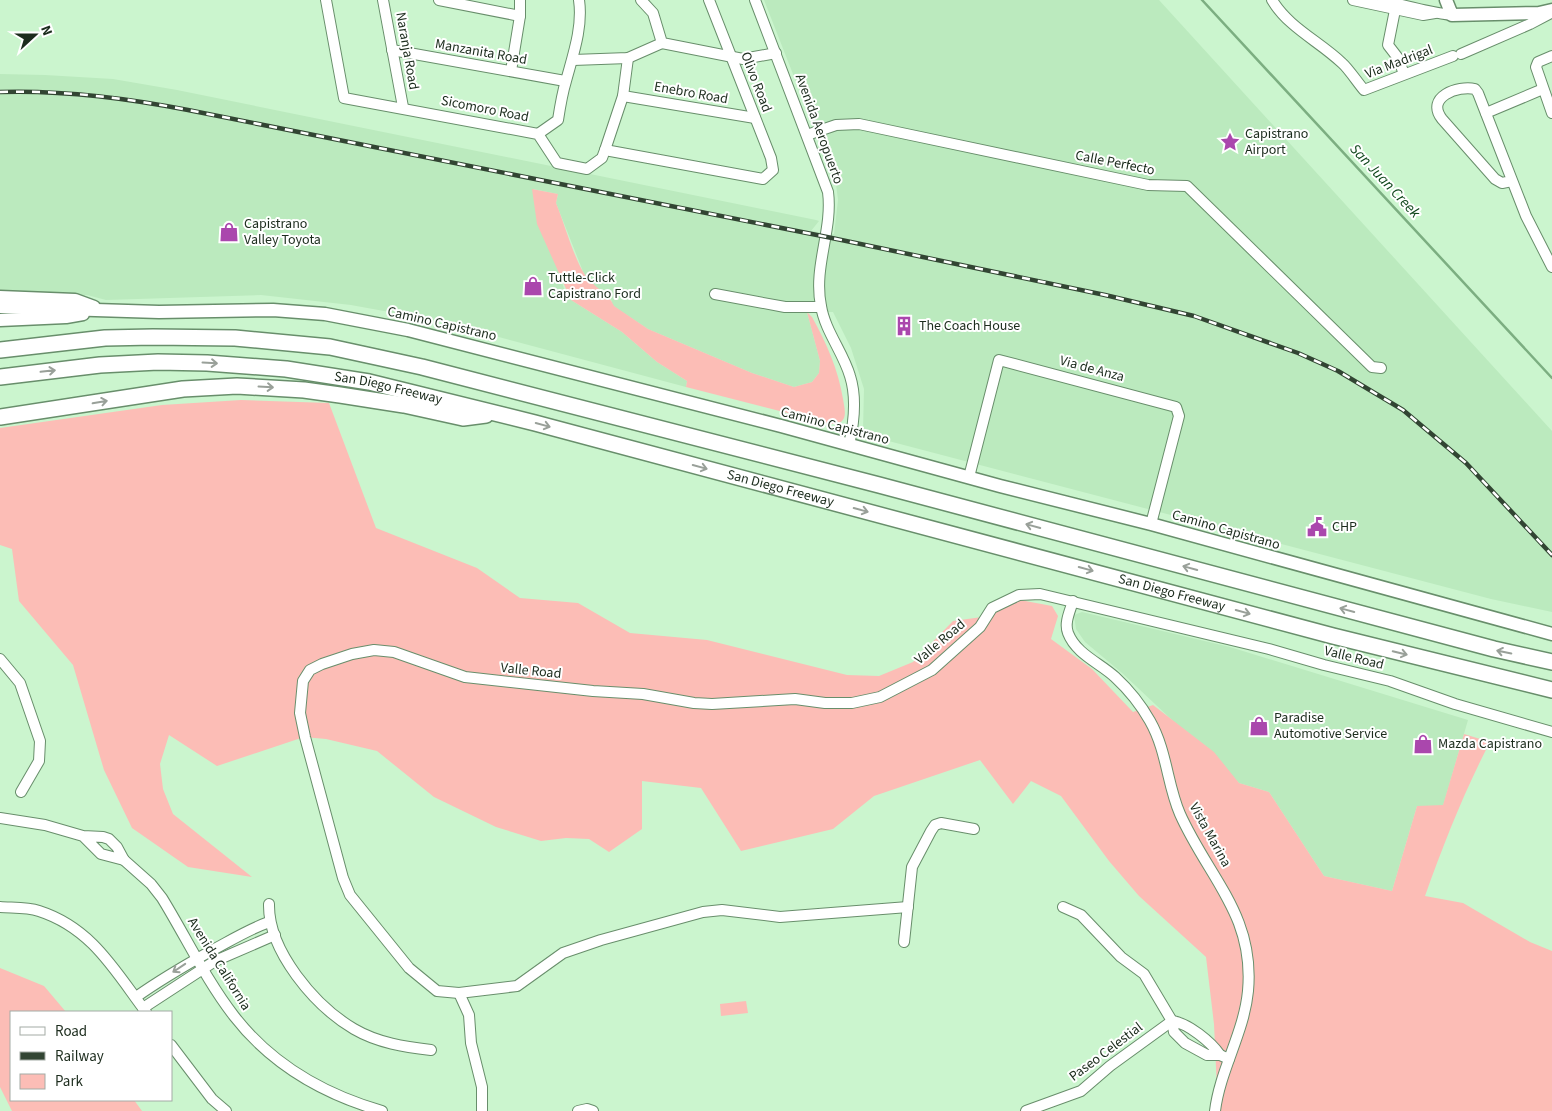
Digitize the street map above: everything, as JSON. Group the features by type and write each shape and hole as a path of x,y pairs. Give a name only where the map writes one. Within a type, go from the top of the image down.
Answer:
{"highway":[{"name":"San Diego Freeway","path":"0,350 105,338 152,337 235,338 330,347 422,367 889,488 1494,650 1552,662"},
{"name":"San Diego Freeway","path":"0,378 100,365 158,362 249,366 369,382 1110,575 1333,636 1552,690"},
{"path":"0,417 183,389 237,386 304,390 340,395 404,405 463,418 495,414"}],"main road":[{"path":"1446,0 1452,15 1552,11"},
{"path":"0,297 75,300 100,311"},
{"name":"Camino Capistrano","path":"0,308 159,312 273,310 351,319 408,330 530,360 1151,524 1552,634"},
{"name":"Camino Capistrano","path":"0,320 79,315 100,311"},
{"path":"0,314 10,316 79,315"}],"street":[{"name":"Sicomoro Road","path":"326,0 344,98 403,107 538,134 557,163 587,170 602,158 605,150"},
{"name":"Naranja Road","path":"384,0 403,107"},
{"path":"439,0 465,3 520,16"},
{"path":"511,71 520,16 520,0"},
{"path":"538,134 558,120 566,81 573,60 581,12 579,0"},
{"path":"641,0 653,13 662,43"},
{"name":"Olivo Road","path":"605,150 759,178 767,177 770,174 772,170 771,158 709,0"},
{"name":"Avenida Aeropuerto","path":"754,0 826,184 830,207 819,273 821,307 850,376 854,412 849,445"},
{"name":"Via Madrigal","path":"1272,0 1288,21 1344,64 1350,75 1364,90 1457,55 1530,24 1552,11"},
{"path":"1353,0 1423,15 1434,13 1452,15"},
{"path":"1382,0 1424,8 1434,13"},
{"path":"1395,10 1388,45 1398,58 1404,74"},
{"path":"573,60 628,58 662,43 743,60 776,53"},
{"name":"Manzanita Road","path":"392,50 566,81"},
{"path":"1552,56 1538,62 1536,67 1552,113"},
{"path":"605,150 623,96 628,58"},
{"path":"1512,181 1502,182 1495,179 1438,114 1436,103 1444,96 1470,88 1478,93 1512,181 1541,249 1552,267"},
{"path":"1486,113 1543,89"},
{"name":"Enebro Road","path":"623,96 755,118"},
{"name":"Calle Perfecto","path":"807,134 836,125 859,124 1148,185 1187,186 1372,367 1381,368"},
{"path":"715,294 786,307 821,307"},
{"name":"Via de Anza","path":"969,477 1000,360 1074,378 1176,407 1179,416 1151,524"},
{"name":"Valle Road","path":"908,907 780,917 722,910 703,912 601,940 563,953 517,986 459,993 437,991 415,975 363,912 346,887 314,774 300,713 303,681 310,670 330,661 374,650 412,658 465,676 505,683 643,694 712,704 794,699 825,703 852,703 880,696 932,670 980,626 992,608 1019,595 1040,594 1390,681 1455,704 1552,732"},
{"name":"Vista Marina","path":"1073,601 1067,621 1068,633 1079,649 1114,676 1131,693 1150,721 1164,750 1180,813 1230,900 1246,944 1248,990 1245,1011 1224,1057 1215,1111"},
{"path":"1,662 20,683 40,741 39,760 21,792"},
{"name":"Avenida California","path":"0,818 45,825 83,836 97,836 110,839 124,860 151,884 162,898 232,1014 272,1056 302,1078 330,1093 382,1111"},
{"path":"904,942 912,867 935,825 951,824 974,829"},
{"name":"Avenida California","path":"83,836 101,854 124,860"},
{"path":"269,904 269,922 275,935 292,968 318,1001 356,1030 400,1047 431,1050"},
{"path":"0,907 38,910 65,923 99,948 145,1010 164,994 204,968 275,935"},
{"path":"1063,907 1081,915 1121,957 1144,974 1172,1021 1174,1032 1184,1043 1207,1055 1224,1057"},
{"path":"136,998 157,983 242,932 269,922"},
{"path":"242,932 249,946"},
{"path":"157,983 164,994"},
{"path":"459,993 469,1015 471,1043 482,1087 482,1111"},
{"path":"1172,1021 1182,1022 1193,1032 1211,1043 1224,1057"},
{"name":"Paseo Celestial","path":"1026,1111 1081,1091 1110,1066 1172,1021"},
{"path":"1184,1043 1193,1032"},
{"path":"172,1046 212,1099 226,1111"},
{"path":"578,1111 587,1109 593,1111"}],"shaded area":[{"path":"764,0 1159,0 1552,431 1552,612 1491,599 881,439 863,430 864,389 851,348 833,312 807,312 820,361 819,373 812,382 794,387 752,373 648,329 613,306 611,299 594,287 584,274 556,203 558,194 533,189 565,292 571,300 622,332 657,362 687,381 686,387 439,321 351,305 261,295 106,300 87,295 0,294 0,74 113,79 177,90 816,220 819,221 811,231 834,234 838,200 836,184"},
{"path":"1082,612 1230,647 1468,720 1443,806 1417,806 1392,891 1324,876 1269,792 1239,783 1122,673 1085,642 1076,629 1074,615"}],"green space":[{"path":"532,189 558,194 556,203 573,250 585,275 612,301 614,306 648,329 752,373 794,387 812,382 819,373 820,361 807,312 812,317 835,367 844,406 845,414 843,420 831,424 686,387 687,381 657,362 622,332 571,300 537,224"},
{"path":"241,400 329,403 376,528 477,568 520,598 578,603 630,633 707,640 847,675 879,676 913,662 953,621 982,617 1020,600 1052,606 1058,616 1051,639 1092,669 1133,712 1153,705 1214,752 1239,783 1269,792 1324,876 1392,891 1417,806 1443,805 1464,734 1490,742 1455,818 1425,896 1463,903 1530,942 1552,951 1552,1111 1218,1111 1214,1024 1206,957 1139,896 1109,861 1061,796 1031,781 1013,804 980,760 874,796 833,829 741,851 701,788 642,781 642,829 609,852 589,839 566,838 541,841 496,827 434,797 377,751 326,739 304,737 217,766 169,735 160,764 163,789 173,814 252,877 188,867 132,828 104,770 73,665 19,601 12,549 0,545 0,428 162,405"},
{"path":"0,968 44,986 65,1011 10,1011 10,1101 135,1101 142,1111 12,1111 0,1087"},
{"path":"746,1001 748,1013 721,1016 720,1004"}],"waterway":[{"name":"San Juan Creek","path":"1202,0 1552,378"}],"railway":[{"path":"0,92 47,92 94,96 188,110 827,237 1105,295 1194,316 1298,353 1338,371 1403,410 1466,463 1552,555"}],"place":[{"name":"Capistrano Airport","path":"1230,142"},
{"name":"Capistrano Valley Toyota","path":"229,232"},
{"name":"Tuttle-Click Capistrano Ford","path":"533,286"},
{"name":"The Coach House","path":"904,326"},
{"name":"CHP","path":"1317,527"},
{"name":"Paradise Automotive Service","path":"1259,726"},
{"name":"Mazda Capistrano","path":"1423,744"}]}
